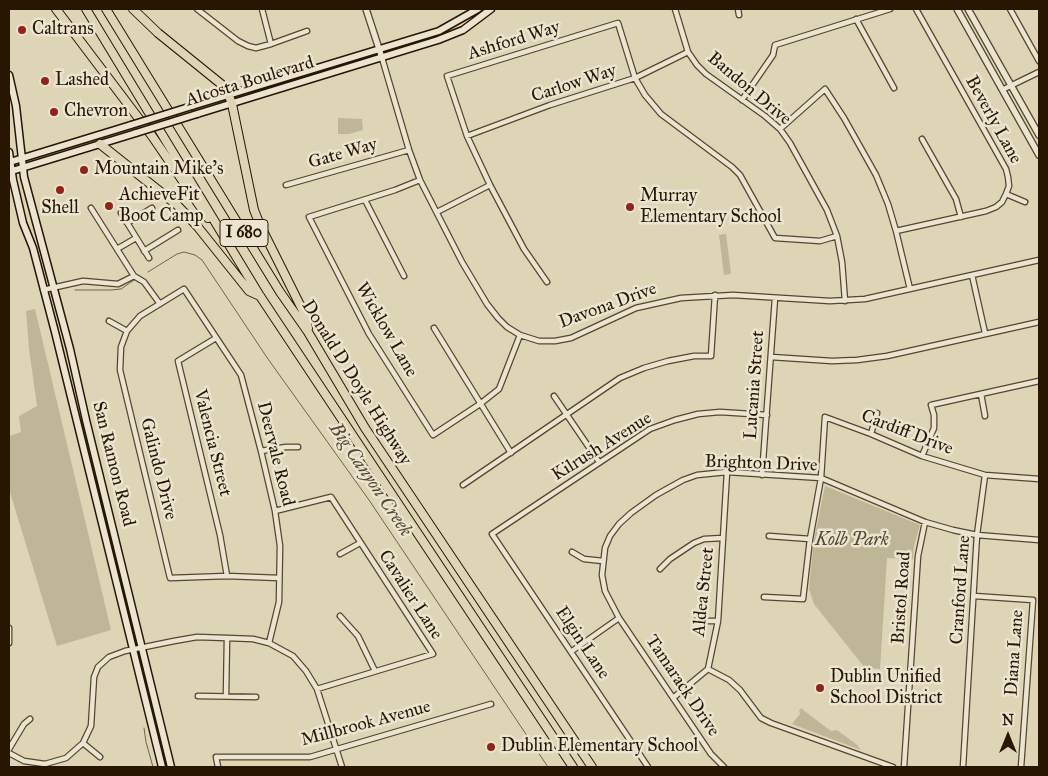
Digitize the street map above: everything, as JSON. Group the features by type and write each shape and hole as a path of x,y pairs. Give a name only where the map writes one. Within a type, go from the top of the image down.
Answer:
{"highway":[{"path":"56,9 152,136 218,233 232,248"},
{"name":"Donald D Doyle Highway","path":"86,9 260,296 573,767"},
{"name":"Donald D Doyle Highway","path":"106,9 280,292 308,332 369,435 592,767"},
{"path":"133,9 158,33 226,88 232,104 254,210 305,315 308,332"},
{"path":"100,144 177,205 197,226 249,291 260,296"}],"main road":[{"name":"Alcosta Boulevard","path":"9,162 378,48 439,31 478,9"},
{"name":"Alcosta Boulevard","path":"10,172 438,40 463,30 491,9"},
{"name":"San Ramon Road","path":"9,75 16,106 23,168 171,767"},
{"name":"San Ramon Road","path":"9,152 10,172 33,248 78,422 162,767"}],"street":[{"path":"197,9 238,41 256,48 307,31"},
{"path":"262,9 270,44"},
{"name":"Davona Drive","path":"366,9 420,180 462,262 487,304 507,327 520,335 539,341 571,338 636,308 681,298 715,295 845,301 865,299 1039,260"},
{"name":"Bandon Drive","path":"675,9 688,52 697,65 706,74 765,116 780,129 790,143 822,202 837,236 842,262 845,301"},
{"path":"738,9 739,16"},
{"path":"742,100 774,55 776,45 890,9"},
{"name":"Beverly Lane","path":"916,9 1006,169 1008,177 1006,194"},
{"path":"957,9 1004,89 1039,155"},
{"path":"968,9 1039,135"},
{"path":"1010,9 1039,61"},
{"path":"856,19 894,88"},
{"name":"Ashford Way","path":"467,136 447,76 618,23 636,78"},
{"name":"Carlow Way","path":"467,136 550,105 636,78 688,52"},
{"path":"1004,89 1039,72"},
{"path":"636,78 645,95 661,114 740,175 775,238 820,240 837,236"},
{"path":"780,129 825,89 844,118 876,175 888,204 910,289"},
{"path":"467,136 490,185 524,249 547,282"},
{"path":"922,139 956,199 962,217"},
{"name":"Gate Way","path":"286,185 409,150"},
{"name":"Wicklow Lane","path":"420,180 365,200 309,216 369,334 433,435 499,389 520,335"},
{"path":"437,212 490,185"},
{"path":"896,231 986,211 996,207 1006,194 1025,202"},
{"path":"365,200 404,276"},
{"path":"92,208 134,276 144,282 160,304 140,316 126,331 109,321"},
{"path":"127,223 152,208"},
{"path":"121,213 149,258"},
{"path":"144,251 178,230"},
{"path":"117,249 136,238"},
{"path":"972,275 985,333"},
{"path":"43,290 83,281 118,284 134,276"},
{"name":"Deervale Road","path":"160,304 184,289 241,375 275,511 280,546 279,602 269,643"},
{"path":"463,485 620,378 668,361 694,356 711,356 715,295"},
{"name":"Lucania Street","path":"762,475 775,298"},
{"path":"771,357 857,360 887,356 1039,322"},
{"path":"434,328 511,453"},
{"name":"Galindo Drive","path":"126,331 121,348 120,370 170,578 227,576 279,578"},
{"name":"Valencia Street","path":"216,338 178,361 220,535 227,576"},
{"path":"922,456 934,428 931,405 1039,380"},
{"path":"981,394 985,416"},
{"path":"554,396 599,462"},
{"name":"Kilrush Avenue","path":"492,534 650,429 698,414 720,412 767,415"},
{"path":"871,434 877,413"},
{"name":"Cardiff Drive","path":"820,478 825,417 922,456 985,475 1039,479"},
{"path":"261,451 286,446 298,447"},
{"name":"Brighton Drive","path":"620,618 605,592 602,575 605,548 610,536 631,513 656,495 683,480 697,475 727,472 820,478 925,522 977,535 1039,540"},
{"name":"Aldea Street","path":"708,669 718,621 727,472"},
{"name":"Cranford Lane","path":"963,767 977,535 985,475"},
{"path":"764,597 803,599 820,478"},
{"name":"Cavalier Lane","path":"275,511 331,497 433,654 317,689"},
{"name":"Bristol Road","path":"904,767 918,556 925,522"},
{"name":"Elgin Lane","path":"492,534 648,767"},
{"path":"769,536 810,539"},
{"path":"660,569 670,559 694,543 704,539 724,538"},
{"path":"340,554 360,543"},
{"path":"572,552 584,559 603,561"},
{"name":"Diana Lane","path":"974,596 1033,600 1021,767"},
{"path":"340,616 358,636 375,671"},
{"path":"572,651 620,618"},
{"name":"Tamarack Drive","path":"620,618 711,754 724,767"},
{"path":"695,621 718,621"},
{"path":"9,628 9,643"},
{"path":"9,753 24,761 45,764 66,758 83,744 92,726 94,676 98,668 109,657 133,650 197,637 252,639 269,643 293,656 306,671 317,689 342,767"},
{"path":"226,696 227,638"},
{"path":"674,698 708,669 729,680 740,690 761,718 893,767"},
{"path":"198,696 256,697"},
{"name":"Millbrook Avenue","path":"218,767 216,757 310,757 491,704"},
{"path":"9,749 24,724 30,719"},
{"path":"83,744 100,757"}],"green space":[{"path":"338,118 362,119 363,130 349,134 338,134"},
{"path":"726,234 731,274 724,275 719,235"},
{"path":"35,309 111,630 57,646 9,489 9,436 21,432 19,416 37,406 26,311"},
{"name":"Kolb Park","path":"825,486 920,525 914,546 913,559 887,558 880,669 865,668 814,604 809,589 814,539"},
{"path":"803,708 803,710 831,731 837,730 861,750 792,724 800,714 799,710"}],"waterway":[{"name":"Big Canyon Creek","path":"148,272 177,254 184,252 195,255 202,260 268,359 369,500 548,767"},
{"name":"Big Canyon Creek","path":"75,290 121,289 134,280"},
{"path":"144,728 153,767"}],"place":[{"name":"Caltrans","path":"22,30"},
{"name":"Lashed","path":"45,81"},
{"name":"Chevron","path":"54,112"},
{"name":"Mountain Mike's","path":"84,170"},
{"name":"Shell","path":"60,190"},
{"name":"AchieveFit Boot Camp","path":"109,206"},
{"name":"Murray Elementary School","path":"630,207"},
{"name":"Dublin Unified School District","path":"820,688"},
{"name":"Dublin Elementary School","path":"491,747"}]}
